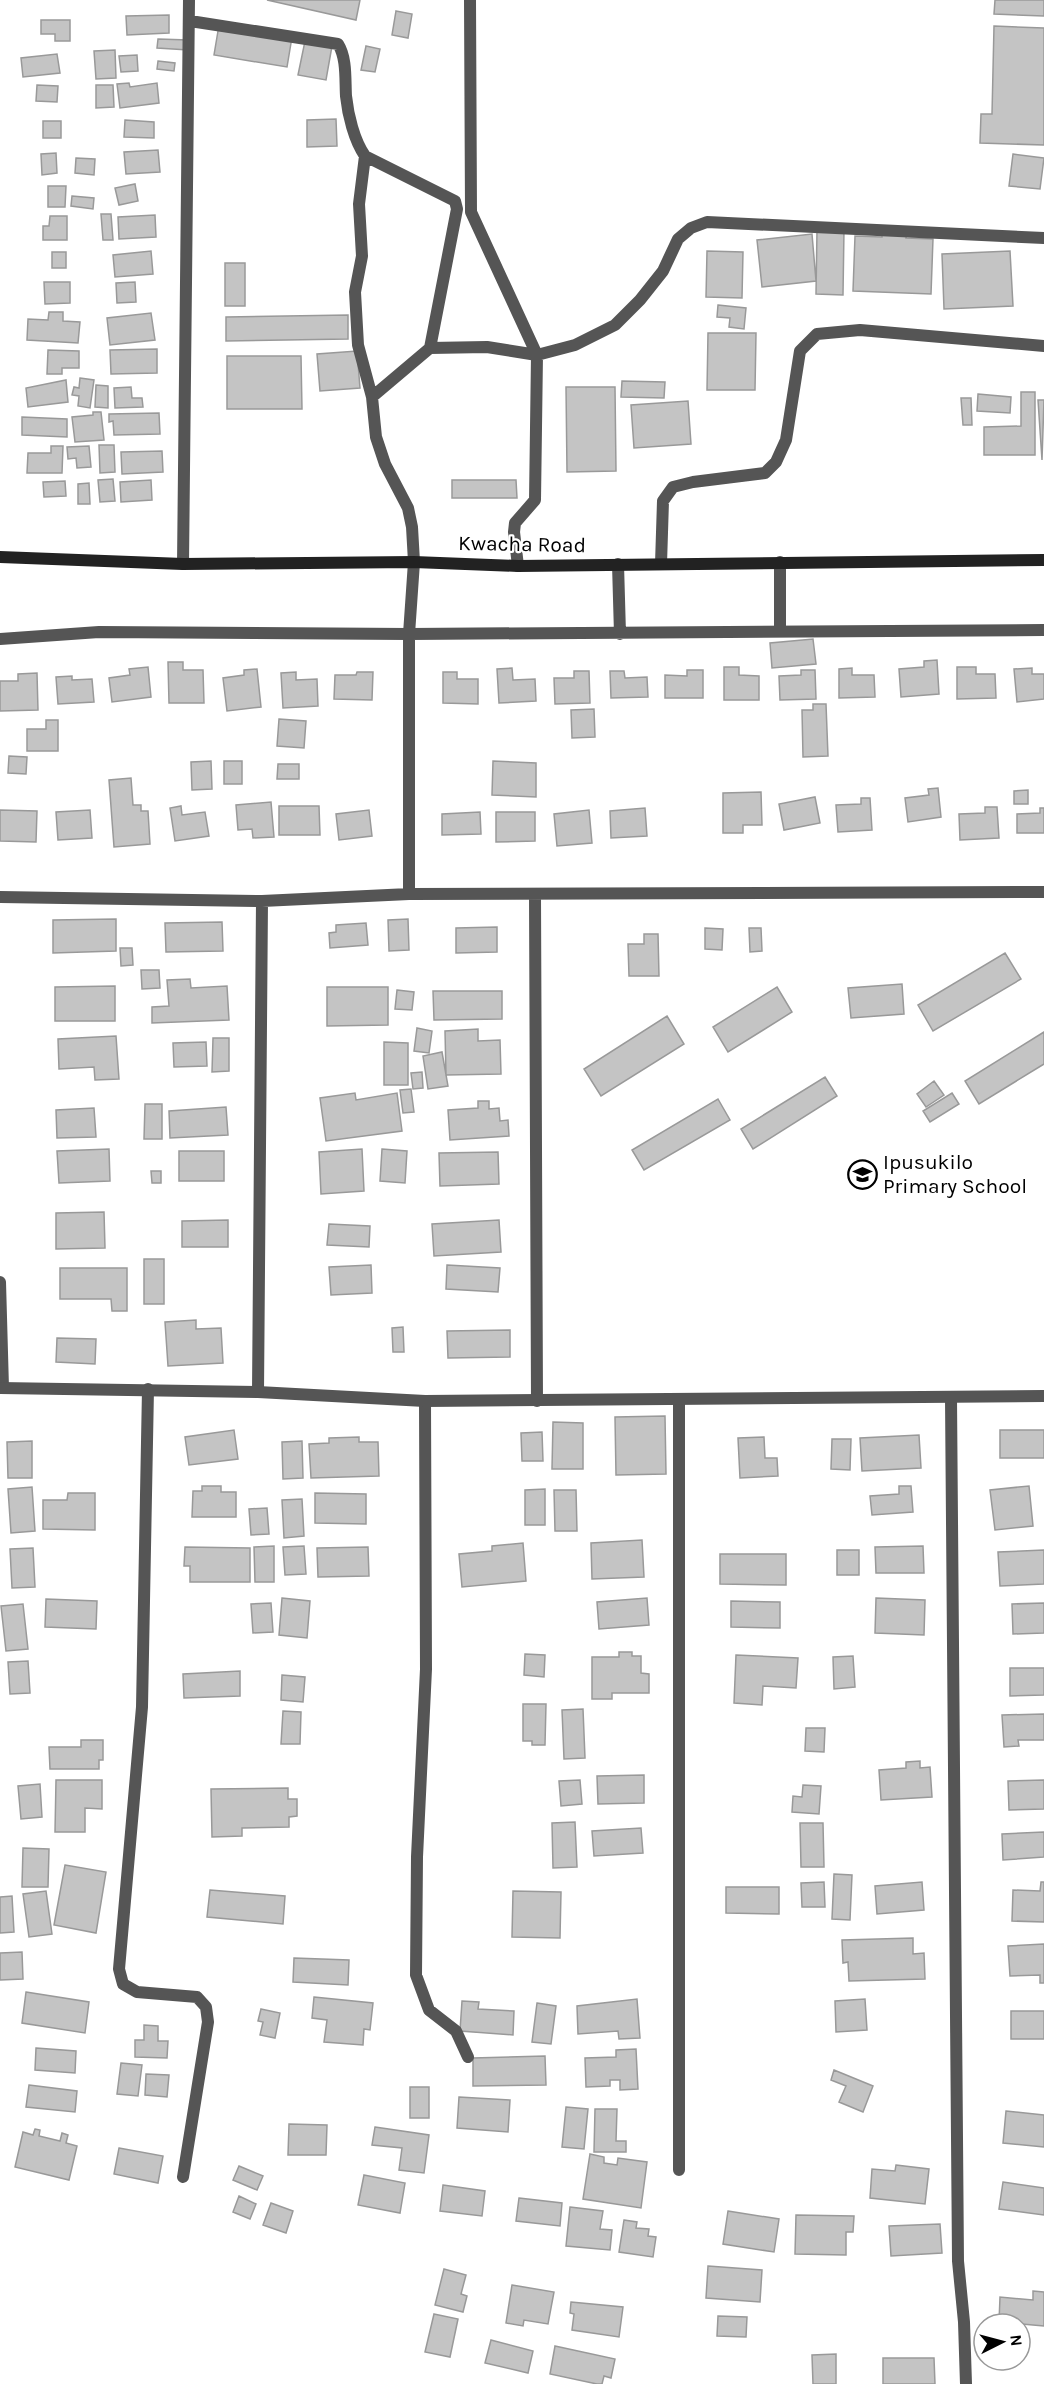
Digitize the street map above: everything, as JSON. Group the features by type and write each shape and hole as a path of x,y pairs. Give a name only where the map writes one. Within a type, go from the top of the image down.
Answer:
{"main road":[{"name":"Kwacha Road","path":"0,557 183,564 414,562 518,566 1044,560"}],"street":[{"path":"183,564 189,0"},
{"path":"470,0 471,212 537,355 535,500 515,523 518,566"},
{"path":"190,21 338,44 343,52 346,100 351,124 364,156 359,204 362,256 355,292 358,345 372,397 376,437 385,464 411,519 414,562 409,634 409,894"},
{"path":"364,156 455,201 457,208 430,348 372,397"},
{"path":"457,208 471,212"},
{"path":"430,348 486,347 537,355 575,345 615,325 640,300 663,271 678,239 691,228 707,222 1044,238"},
{"path":"660,564 663,501 673,487 693,482 765,473 776,462 786,440 800,351 817,334 860,330 1044,346"},
{"path":"780,562 780,630"},
{"path":"618,564 620,634"},
{"path":"0,639 99,632 620,634 780,630 1044,630"},
{"path":"0,897 262,901 409,894 1044,891"},
{"path":"535,895 537,1401"},
{"path":"258,1392 262,901"},
{"path":"0,1282 1,1388 258,1392 425,1401 679,1401 1044,1396"},
{"path":"148,1389 142,1707 119,1969 123,1984 137,1992 197,1997 206,2007 208,2022 183,2177"},
{"path":"951,1398 958,2250 966,2384"},
{"path":"425,1401 426,1669 417,1857 416,1975 429,2010 456,2031 468,2057"},
{"path":"679,1401 679,2170"}],"building":[{"path":"267,0 360,0 356,20"},
{"path":"995,0 1044,0 1044,16 994,14"},
{"path":"396,11 412,14 408,38 392,35"},
{"path":"169,15 169,33 127,35 126,16"},
{"path":"41,20 70,20 70,41 55,41 55,34 41,34"},
{"path":"219,25 292,37 287,67 214,55"},
{"path":"994,26 1044,28 1044,145 980,143 981,114 992,114"},
{"path":"158,39 188,40 188,50 157,48"},
{"path":"305,41 332,46 326,80 298,75"},
{"path":"366,46 380,49 375,72 361,70"},
{"path":"115,50 116,78 96,79 94,51"},
{"path":"57,54 60,73 23,77 21,58"},
{"path":"137,55 138,71 121,72 119,56"},
{"path":"158,61 175,63 174,71 157,69"},
{"path":"129,83 130,87 157,83 159,103 120,108 117,84"},
{"path":"37,85 58,86 57,102 36,101"},
{"path":"96,85 113,85 114,107 96,108"},
{"path":"336,119 337,146 307,147 307,120"},
{"path":"125,120 154,122 154,138 124,137"},
{"path":"43,121 61,121 61,138 43,138"},
{"path":"158,150 160,172 126,174 124,152"},
{"path":"56,153 57,173 42,175 41,154"},
{"path":"1013,154 1044,158 1040,189 1009,186"},
{"path":"76,158 95,159 94,175 75,173"},
{"path":"135,184 138,201 119,205 115,188"},
{"path":"48,186 66,186 65,207 48,207"},
{"path":"72,196 94,198 93,209 71,206"},
{"path":"101,214 111,214 113,240 103,240"},
{"path":"155,215 156,237 119,239 118,217"},
{"path":"50,216 67,216 67,240 43,240 43,226 49,226"},
{"path":"882,229 907,230 906,238 933,239 931,294 853,291 855,236 882,237"},
{"path":"817,230 844,230 843,295 816,294"},
{"path":"812,234 816,281 762,287 757,240"},
{"path":"151,251 153,274 115,277 113,255"},
{"path":"707,251 743,252 742,298 706,297"},
{"path":"1010,251 1013,306 944,309 942,254"},
{"path":"52,252 66,252 66,268 52,268"},
{"path":"225,263 245,263 245,306 225,306"},
{"path":"44,282 70,282 70,303 45,304"},
{"path":"135,282 136,302 117,303 116,283"},
{"path":"718,305 746,308 744,329 729,327 730,318 717,317"},
{"path":"49,312 63,312 63,321 80,322 78,343 27,340 28,319 48,320"},
{"path":"151,313 155,340 110,345 107,318"},
{"path":"348,315 348,339 226,341 226,317"},
{"path":"708,333 756,333 755,390 707,390"},
{"path":"157,349 157,373 111,374 110,350"},
{"path":"48,350 79,351 79,368 62,368 62,374 47,374"},
{"path":"357,351 360,388 320,391 317,354"},
{"path":"227,356 301,356 302,409 227,409"},
{"path":"80,378 94,380 90,408 78,406 79,396 72,395 74,387 79,388"},
{"path":"66,380 68,402 28,407 26,388"},
{"path":"622,381 665,382 664,398 621,397"},
{"path":"96,385 108,386 108,408 95,407"},
{"path":"131,387 132,398 142,398 143,407 115,408 114,388"},
{"path":"566,387 615,387 616,471 567,472"},
{"path":"1021,392 1035,392 1035,455 984,455 984,427 1021,426"},
{"path":"978,394 1011,397 1010,413 977,411"},
{"path":"961,398 971,398 972,425 963,425"},
{"path":"1038,400 1044,400 1042,460"},
{"path":"688,401 691,444 634,448 631,405"},
{"path":"93,412 101,412 104,440 75,442 72,417 93,415"},
{"path":"159,413 160,434 114,435 113,421 109,422 109,414"},
{"path":"22,417 67,419 67,437 22,435"},
{"path":"99,445 114,445 115,472 100,473"},
{"path":"51,446 63,446 62,473 27,473 28,453 51,453"},
{"path":"89,446 91,467 77,468 76,458 68,459 67,447"},
{"path":"162,451 163,472 122,474 121,452"},
{"path":"113,479 115,501 100,502 98,480"},
{"path":"151,480 152,500 121,502 120,482"},
{"path":"452,480 516,480 517,498 452,498"},
{"path":"65,481 66,496 44,497 43,482"},
{"path":"89,483 90,504 78,504 78,484"},
{"path":"813,639 816,664 772,668 770,643"},
{"path":"937,660 939,694 901,697 899,669 924,667 924,661"},
{"path":"168,662 183,662 183,670 203,670 204,703 169,703"},
{"path":"148,667 151,697 112,702 109,678 130,675 129,669"},
{"path":"724,667 739,667 739,675 759,676 759,700 724,700"},
{"path":"957,667 976,667 976,674 995,674 996,698 957,699"},
{"path":"512,668 513,680 535,679 536,701 499,703 497,669"},
{"path":"852,668 852,675 874,675 875,697 839,698 839,669"},
{"path":"1032,668 1032,674 1044,674 1044,699 1017,702 1014,669"},
{"path":"257,669 261,707 227,711 223,678 244,675 244,670"},
{"path":"687,670 703,670 703,698 665,698 665,675 687,676"},
{"path":"801,670 815,670 816,699 780,700 779,676 801,675"},
{"path":"574,671 589,671 590,703 555,704 554,678 574,678"},
{"path":"610,671 624,671 625,678 647,677 648,697 611,698"},
{"path":"296,672 296,680 317,679 318,706 283,708 281,673"},
{"path":"357,672 373,672 372,700 334,699 335,675 356,675"},
{"path":"443,672 457,672 457,679 478,679 478,704 443,703"},
{"path":"37,673 38,710 0,711 0,681 18,681 18,674"},
{"path":"72,676 72,680 92,679 94,702 58,704 56,677"},
{"path":"813,704 826,704 828,756 803,757 802,710 813,710"},
{"path":"594,709 595,737 572,738 571,710"},
{"path":"279,719 306,721 304,748 277,746"},
{"path":"46,720 58,720 58,751 27,751 27,729 46,729"},
{"path":"9,756 27,757 26,774 8,773"},
{"path":"211,761 212,789 192,790 191,762"},
{"path":"224,761 242,761 242,784 224,784"},
{"path":"493,761 536,763 536,797 492,795"},
{"path":"278,764 299,764 299,779 277,779"},
{"path":"131,778 133,805 141,805 141,811 148,811 150,844 114,847 109,780"},
{"path":"938,788 941,817 908,822 905,798 929,795 928,789"},
{"path":"1028,790 1028,804 1014,804 1014,791"},
{"path":"761,792 762,825 743,825 743,833 723,833 723,793"},
{"path":"815,797 820,823 784,830 779,804"},
{"path":"861,798 870,798 872,830 838,832 836,805 861,804"},
{"path":"271,802 274,837 253,838 252,829 238,830 236,805"},
{"path":"181,806 182,815 205,812 209,836 175,841 170,808"},
{"path":"279,806 319,806 320,835 279,835"},
{"path":"985,807 997,807 999,838 960,840 959,814 985,813"},
{"path":"645,808 647,836 611,838 610,811"},
{"path":"1040,808 1044,808 1044,833 1017,833 1017,814 1040,813"},
{"path":"0,810 37,811 36,842 0,841"},
{"path":"90,810 92,838 58,840 56,812"},
{"path":"369,810 372,836 339,840 336,814"},
{"path":"589,810 592,843 557,846 554,814"},
{"path":"480,812 481,834 442,835 442,814"},
{"path":"496,812 535,812 535,841 496,842"},
{"path":"116,919 116,951 53,953 53,920"},
{"path":"408,919 409,950 389,951 388,920"},
{"path":"222,922 223,951 166,952 165,923"},
{"path":"366,923 368,945 330,948 329,933 336,932 336,925"},
{"path":"497,927 497,952 456,953 456,928"},
{"path":"705,928 723,929 722,950 705,949"},
{"path":"749,928 761,928 762,951 750,952"},
{"path":"644,934 658,934 659,976 629,976 628,944 644,944"},
{"path":"120,948 132,948 133,965 121,966"},
{"path":"1005,953 1021,979 933,1031 918,1005"},
{"path":"141,970 159,970 160,988 142,989"},
{"path":"190,979 191,988 227,986 229,1020 152,1023 152,1007 169,1006 167,980"},
{"path":"902,984 904,1014 851,1018 848,988"},
{"path":"115,986 115,1021 55,1021 55,987"},
{"path":"327,987 388,987 388,1025 327,1026"},
{"path":"777,987 792,1012 728,1052 713,1027"},
{"path":"397,990 414,992 412,1010 395,1009"},
{"path":"433,991 502,991 502,1019 434,1020"},
{"path":"667,1016 684,1044 601,1096 584,1069"},
{"path":"417,1028 432,1031 429,1053 414,1051"},
{"path":"478,1029 478,1041 500,1040 501,1074 446,1075 445,1031"},
{"path":"1044,1032 1044,1064 979,1104 965,1081"},
{"path":"116,1036 119,1079 95,1080 94,1067 59,1069 58,1039"},
{"path":"213,1038 229,1038 229,1071 212,1072"},
{"path":"206,1042 207,1066 174,1067 173,1043"},
{"path":"384,1042 408,1043 408,1085 384,1085"},
{"path":"442,1052 448,1086 428,1089 423,1056"},
{"path":"422,1072 423,1088 413,1089 411,1073"},
{"path":"825,1077 837,1096 753,1149 741,1129"},
{"path":"934,1081 944,1095 926,1107 917,1094"},
{"path":"411,1089 414,1112 403,1113 400,1090"},
{"path":"355,1093 356,1100 397,1093 402,1131 326,1141 320,1098"},
{"path":"952,1093 959,1104 930,1122 923,1111"},
{"path":"718,1099 730,1120 644,1170 632,1150"},
{"path":"478,1101 489,1101 489,1109 499,1108 500,1121 508,1120 509,1136 450,1140 448,1110 478,1108"},
{"path":"145,1104 162,1104 162,1139 144,1139"},
{"path":"226,1107 228,1135 170,1138 169,1111"},
{"path":"94,1108 96,1137 57,1138 56,1110"},
{"path":"109,1149 110,1181 59,1183 57,1151"},
{"path":"362,1149 364,1191 321,1194 319,1152"},
{"path":"382,1149 407,1151 405,1183 380,1181"},
{"path":"179,1151 224,1151 224,1181 179,1181"},
{"path":"498,1152 499,1184 440,1186 439,1153"},
{"path":"151,1171 161,1171 161,1183 152,1183"},
{"path":"104,1212 105,1248 56,1249 56,1213"},
{"path":"228,1220 228,1247 182,1247 182,1221"},
{"path":"499,1220 501,1252 434,1256 432,1224"},
{"path":"329,1224 370,1226 369,1247 327,1245"},
{"path":"144,1259 164,1259 164,1304 144,1304"},
{"path":"371,1265 372,1293 331,1295 329,1267"},
{"path":"447,1265 500,1268 498,1292 446,1289"},
{"path":"60,1268 127,1268 127,1311 112,1311 111,1299 60,1299"},
{"path":"196,1320 196,1329 221,1328 223,1363 168,1366 165,1322"},
{"path":"403,1327 404,1352 393,1352 392,1328"},
{"path":"510,1330 510,1357 448,1358 447,1331"},
{"path":"57,1338 96,1339 95,1364 56,1362"},
{"path":"665,1416 666,1474 616,1475 615,1417"},
{"path":"553,1422 583,1423 583,1469 552,1469"},
{"path":"234,1430 238,1459 189,1465 185,1437"},
{"path":"1000,1430 1044,1430 1044,1458 1000,1458"},
{"path":"542,1432 543,1461 522,1461 521,1433"},
{"path":"919,1435 921,1468 862,1471 860,1438"},
{"path":"359,1437 359,1442 378,1442 379,1476 311,1478 309,1444 329,1443 329,1438"},
{"path":"764,1437 765,1458 777,1458 778,1476 740,1478 738,1438"},
{"path":"832,1439 851,1439 850,1470 831,1469"},
{"path":"32,1441 32,1478 8,1478 7,1442"},
{"path":"302,1441 303,1478 283,1479 282,1442"},
{"path":"202,1486 221,1486 221,1492 236,1492 236,1517 192,1517 193,1491 202,1491"},
{"path":"899,1486 911,1486 913,1512 872,1515 870,1496 899,1494"},
{"path":"1029,1486 1033,1526 995,1530 990,1490"},
{"path":"32,1487 35,1531 11,1533 8,1489"},
{"path":"545,1489 545,1525 525,1525 525,1490"},
{"path":"554,1490 576,1490 577,1531 555,1531"},
{"path":"68,1493 95,1493 95,1530 43,1529 43,1500 67,1500"},
{"path":"315,1493 366,1494 366,1524 315,1523"},
{"path":"302,1499 304,1536 284,1538 282,1500"},
{"path":"267,1508 269,1534 251,1535 249,1509"},
{"path":"642,1540 644,1577 592,1579 591,1543"},
{"path":"523,1543 526,1581 462,1587 459,1554 492,1551 492,1546"},
{"path":"274,1546 274,1582 255,1582 254,1547"},
{"path":"304,1546 306,1574 285,1575 283,1547"},
{"path":"923,1546 924,1573 876,1573 875,1547"},
{"path":"185,1547 250,1548 250,1582 190,1582 190,1566 184,1566"},
{"path":"368,1547 369,1576 318,1577 317,1548"},
{"path":"33,1548 35,1587 12,1588 10,1549"},
{"path":"837,1550 859,1550 859,1575 837,1575"},
{"path":"1044,1550 1044,1584 1000,1586 998,1552"},
{"path":"720,1554 786,1554 786,1585 720,1584"},
{"path":"282,1598 310,1601 307,1638 279,1635"},
{"path":"647,1598 649,1625 599,1629 597,1602"},
{"path":"876,1598 925,1600 924,1635 875,1633"},
{"path":"46,1599 97,1601 96,1629 45,1627"},
{"path":"731,1601 780,1602 780,1628 731,1627"},
{"path":"271,1603 273,1632 253,1633 251,1604"},
{"path":"1044,1603 1044,1633 1013,1634 1012,1604"},
{"path":"23,1604 28,1649 6,1651 1,1606"},
{"path":"619,1652 632,1652 632,1656 641,1656 641,1673 649,1674 649,1693 612,1693 612,1699 592,1699 592,1657 619,1657"},
{"path":"525,1654 545,1655 544,1677 524,1675"},
{"path":"736,1655 798,1658 796,1688 763,1686 762,1705 734,1703"},
{"path":"853,1656 855,1687 834,1689 833,1657"},
{"path":"28,1661 30,1693 10,1694 8,1662"},
{"path":"1010,1668 1044,1668 1044,1695 1010,1696"},
{"path":"240,1671 240,1696 184,1698 183,1674"},
{"path":"282,1675 305,1677 303,1702 281,1700"},
{"path":"523,1704 546,1704 545,1745 532,1745 532,1741 523,1741"},
{"path":"583,1709 585,1758 564,1759 562,1710"},
{"path":"283,1711 301,1712 300,1744 281,1744"},
{"path":"1044,1714 1044,1740 1018,1740 1019,1746 1004,1747 1002,1715"},
{"path":"806,1728 825,1728 824,1752 805,1751"},
{"path":"81,1740 103,1740 103,1760 99,1760 99,1769 50,1769 49,1747 81,1747"},
{"path":"920,1761 920,1768 930,1767 932,1797 881,1800 879,1770 906,1768 906,1762"},
{"path":"644,1775 644,1803 598,1804 597,1776"},
{"path":"56,1780 102,1780 102,1809 85,1808 85,1832 55,1832"},
{"path":"580,1780 582,1804 561,1806 559,1781"},
{"path":"1044,1780 1044,1809 1009,1810 1008,1781"},
{"path":"40,1784 42,1817 21,1819 18,1786"},
{"path":"803,1785 821,1786 819,1814 792,1812 793,1796 802,1797"},
{"path":"288,1788 288,1799 297,1799 297,1816 289,1817 289,1827 242,1828 242,1836 212,1837 211,1789"},
{"path":"575,1822 577,1867 553,1868 552,1823"},
{"path":"800,1823 823,1823 824,1867 801,1867"},
{"path":"641,1828 643,1853 594,1856 592,1831"},
{"path":"1044,1832 1044,1857 1003,1860 1002,1834"},
{"path":"23,1848 49,1849 48,1887 22,1887"},
{"path":"65,1865 106,1872 96,1933 54,1925"},
{"path":"834,1874 852,1875 850,1920 832,1919"},
{"path":"824,1882 825,1907 802,1907 801,1883"},
{"path":"922,1882 924,1910 877,1914 875,1886"},
{"path":"1041,1882 1044,1882 1044,1922 1012,1921 1013,1890 1040,1891"},
{"path":"726,1887 779,1887 779,1914 726,1913"},
{"path":"210,1890 285,1896 283,1924 207,1917"},
{"path":"46,1891 52,1934 29,1937 23,1894"},
{"path":"513,1891 561,1892 560,1938 512,1937"},
{"path":"12,1896 14,1932 0,1933 0,1897"},
{"path":"913,1938 913,1954 924,1953 925,1979 849,1981 848,1962 843,1963 842,1940"},
{"path":"1044,1944 1044,1983 1040,1983 1040,1975 1010,1976 1008,1946"},
{"path":"22,1952 23,1979 0,1980 0,1953"},
{"path":"294,1958 349,1960 348,1985 293,1982"},
{"path":"26,1992 89,2002 85,2033 22,2023"},
{"path":"314,1997 373,2003 370,2030 364,2029 363,2045 324,2042 327,2020 312,2018"},
{"path":"637,1999 640,2038 619,2039 618,2031 578,2034 577,2006"},
{"path":"865,1999 867,2030 836,2032 835,2001"},
{"path":"462,2001 479,2002 478,2009 514,2011 513,2035 460,2031"},
{"path":"537,2003 556,2006 551,2044 532,2042"},
{"path":"261,2009 280,2013 275,2038 260,2035 263,2022 258,2021"},
{"path":"1011,2011 1044,2011 1044,2039 1011,2039"},
{"path":"144,2025 158,2026 158,2041 168,2041 167,2058 135,2057 135,2040 144,2040"},
{"path":"36,2048 76,2051 75,2073 35,2070"},
{"path":"636,2049 638,2089 620,2090 620,2080 610,2080 610,2086 586,2087 585,2058 616,2057 616,2050"},
{"path":"545,2056 546,2085 473,2086 473,2058"},
{"path":"121,2063 142,2065 138,2096 117,2094"},
{"path":"834,2070 873,2086 863,2112 839,2102 846,2086 831,2080"},
{"path":"146,2074 169,2075 167,2097 145,2095"},
{"path":"29,2085 77,2091 75,2112 26,2107"},
{"path":"410,2087 429,2087 429,2118 410,2118"},
{"path":"459,2097 510,2100 508,2132 457,2128"},
{"path":"566,2107 588,2109 584,2149 562,2147"},
{"path":"595,2109 617,2109 616,2141 626,2141 626,2152 594,2152"},
{"path":"1006,2111 1044,2115 1044,2147 1003,2143"},
{"path":"289,2124 327,2125 326,2155 288,2155"},
{"path":"375,2127 429,2135 424,2173 399,2170 402,2148 372,2145"},
{"path":"35,2129 40,2130 39,2136 60,2141 62,2133 68,2135 66,2143 77,2146 69,2180 15,2167 23,2132 33,2135"},
{"path":"119,2148 163,2156 158,2183 114,2174"},
{"path":"590,2154 604,2157 604,2163 617,2165 618,2158 647,2162 641,2208 583,2199"},
{"path":"896,2165 929,2169 925,2204 870,2198 872,2169 895,2171"},
{"path":"239,2166 263,2176 257,2190 233,2180"},
{"path":"364,2175 405,2183 400,2213 358,2205"},
{"path":"1003,2182 1044,2188 1044,2215 999,2209"},
{"path":"443,2185 485,2191 482,2216 440,2211"},
{"path":"239,2196 256,2204 250,2219 233,2212"},
{"path":"519,2198 562,2203 560,2226 516,2221"},
{"path":"271,2203 293,2211 286,2233 263,2225"},
{"path":"570,2207 603,2211 600,2229 612,2230 610,2250 566,2246"},
{"path":"728,2211 779,2219 774,2252 723,2244"},
{"path":"796,2215 854,2216 853,2232 846,2232 846,2255 795,2254"},
{"path":"624,2220 637,2222 636,2228 649,2229 648,2236 656,2237 653,2257 619,2252"},
{"path":"940,2224 942,2253 891,2256 889,2226"},
{"path":"708,2266 762,2270 760,2302 706,2298"},
{"path":"444,2269 466,2275 461,2294 467,2296 463,2312 435,2305"},
{"path":"512,2285 554,2292 548,2324 524,2320 523,2326 506,2323"},
{"path":"1033,2291 1044,2292 1044,2326 1032,2325 1032,2312 999,2312 1000,2297 1033,2300"},
{"path":"571,2302 623,2307 619,2337 572,2330 574,2314 570,2313"},
{"path":"434,2314 458,2319 450,2357 425,2352"},
{"path":"718,2316 747,2317 746,2337 717,2336"},
{"path":"491,2340 533,2351 528,2373 485,2363"},
{"path":"555,2346 615,2359 611,2378 604,2376 602,2384 597,2384 550,2374"},
{"path":"836,2354 836,2384 813,2384 812,2355"},
{"path":"883,2358 934,2358 935,2384 883,2384"}],"place":[{"name":"Ipusukilo Primary School","path":"862,1174"}]}
